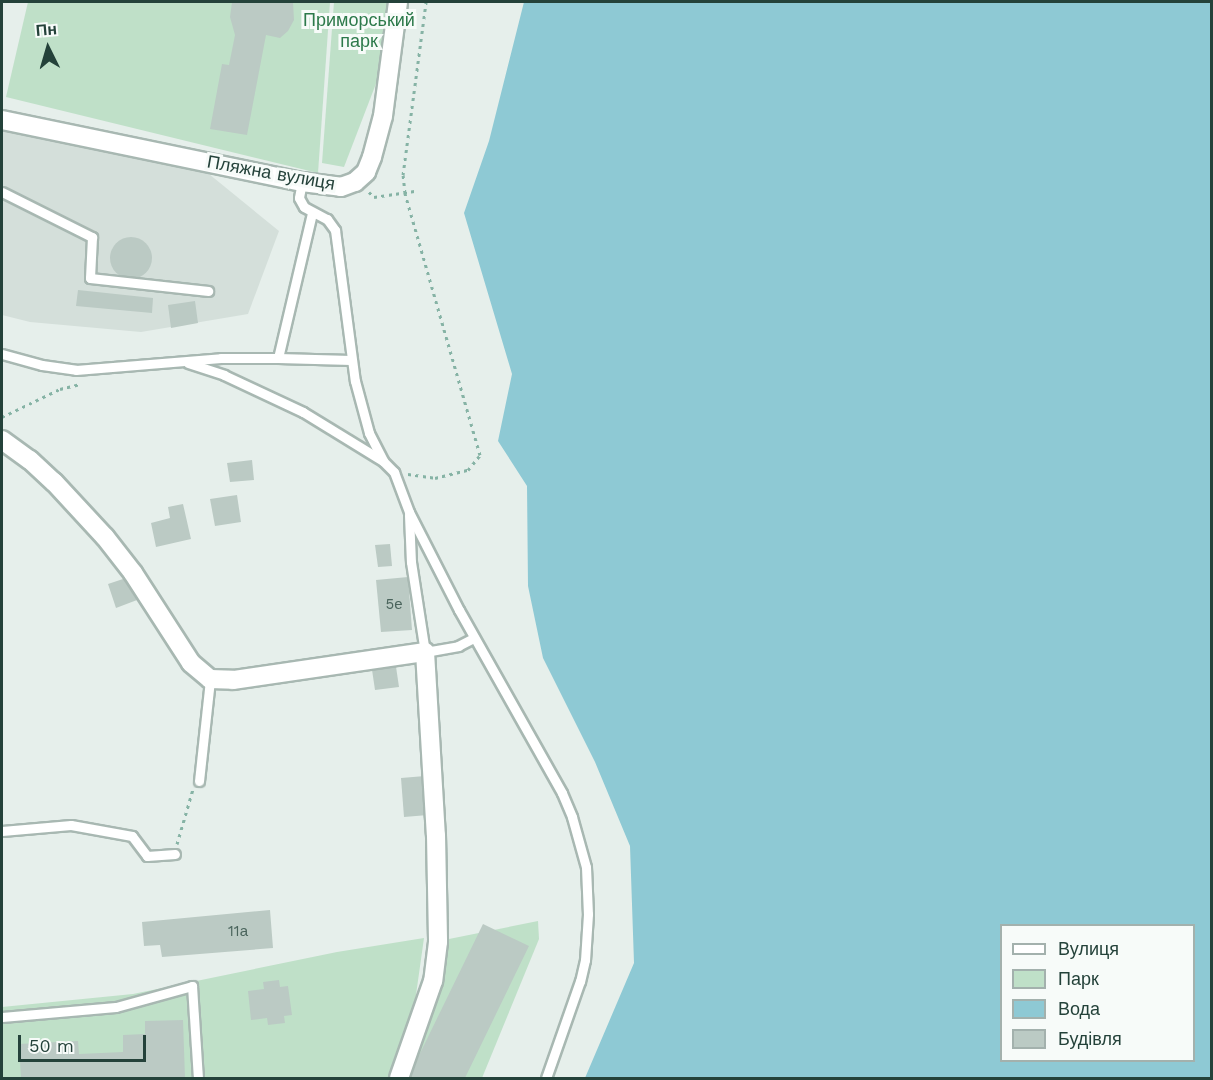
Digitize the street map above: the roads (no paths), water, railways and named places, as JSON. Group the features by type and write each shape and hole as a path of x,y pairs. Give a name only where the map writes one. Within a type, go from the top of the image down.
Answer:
{"street":[{"name":"Пляжна вулиця","path":"2,120 302,182 341,186 355,182 366,172 383,116 398,2"},
{"path":"2,440 30,460 54,482 105,537 133,573 191,663 210,679 233,680 425,652 436,835 438,942 433,981 399,1078"}],"lane":[{"path":"302,182 301,202 312,213 327,219 335,230 351,360 366,423 382,461"},
{"path":"2,192 92,237 90,278 208,291"},
{"path":"278,358 312,213"},
{"path":"2,354 42,365 76,370 189,363 221,358 351,360"},
{"path":"189,363 224,375 303,412 382,461 394,472 409,512 474,638 562,793 572,817 586,867 589,894 585,960 580,981 546,1078"},
{"path":"409,512 411,562 425,652 458,646 474,638"},
{"path":"199,781 210,679"},
{"path":"2,831 71,825 132,836 147,856 175,854"},
{"path":"2,1017 116,1007 192,986 198,1078"}],"water":[{"path":"524,2 1211,2 1211,1078 585,1078 634,963 630,846 595,762 543,658 528,586 527,486 498,441 512,374 464,213 489,141"}],"park label":[{"name":"Приморський парк","path":"359,31"}]}
